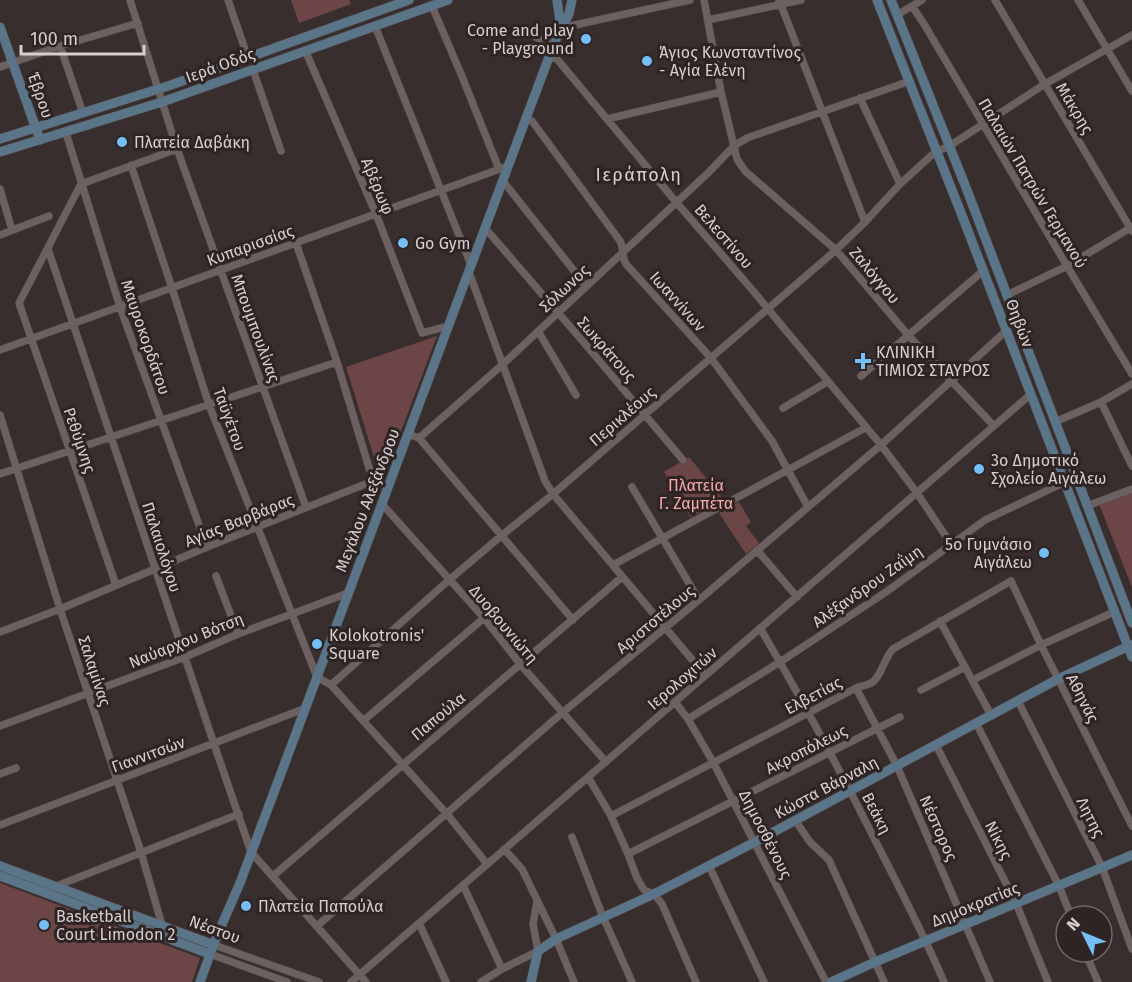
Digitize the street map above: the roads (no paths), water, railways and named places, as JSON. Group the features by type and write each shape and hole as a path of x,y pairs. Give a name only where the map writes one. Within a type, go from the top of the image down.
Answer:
{"street":[{"name":"Μπουμπουλίνας","path":"130,0 177,149 306,507"},
{"path":"228,0 248,57"},
{"name":"Ιερά Οδός","path":"0,139 158,90 409,0"},
{"name":"Ιερά Οδός","path":"0,152 162,102 448,0"},
{"name":"Μεγάλου Αλεξάνδρου","path":"557,0 561,28"},
{"name":"Μεγάλου Αλεξάνδρου","path":"200,982 240,883 572,0"},
{"path":"561,28 690,0"},
{"name":"Ζαλόγγου","path":"704,0 721,92 737,159 745,171 836,250 908,335 994,426"},
{"path":"708,20 780,2 801,0"},
{"name":"Θηβών","path":"878,0 1114,612 1131,647 1132,657"},
{"name":"Θηβών","path":"891,0 1132,623"},
{"path":"897,15 922,0"},
{"name":"Μάκρης","path":"995,0 1132,229"},
{"path":"1077,0 1132,91"},
{"path":"780,2 865,222"},
{"path":"432,6 499,169"},
{"name":"Παλαιών Πατρών Γερμανού","path":"912,6 1132,374"},
{"path":"0,67 138,23"},
{"path":"375,26 441,190 545,481 553,494 705,675"},
{"name":"Έβρου","path":"0,27 40,140"},
{"name":"Περικλέους","path":"331,685 449,580 553,494 836,250 900,184 938,151 1046,84 1132,35"},
{"path":"537,38 554,46"},
{"path":"60,46 83,113"},
{"name":"Αβέρωφ","path":"305,50 376,214 422,333 448,326"},
{"name":"Βελεστίνου","path":"549,57 557,59 881,445 951,544"},
{"path":"253,70 281,152"},
{"path":"734,146 747,138 910,81"},
{"path":"607,119 721,92"},
{"path":"860,98 900,184"},
{"name":"Ιωαννίνων","path":"526,118 532,121 620,241 626,264 711,358 772,441 808,507"},
{"name":"Μαυροκορδάτου","path":"66,133 120,307 207,547"},
{"name":"Σόλωνος","path":"419,438 624,252 734,146"},
{"path":"48,249 81,184 177,149"},
{"name":"Ταϋγέτου","path":"131,165 209,405 317,677"},
{"name":"Κυπαρισσίας","path":"0,350 508,166"},
{"path":"503,181 586,286"},
{"path":"0,189 12,230"},
{"path":"0,235 50,216"},
{"name":"Σωκράτους","path":"485,228 683,460"},
{"path":"1007,295 1066,266 1132,229"},
{"path":"296,243 337,362 373,481 388,486"},
{"name":"Ρεθύμνης","path":"48,249 19,303 116,585"},
{"name":"Παλαιολόγου","path":"48,249 251,852"},
{"path":"861,376 984,270"},
{"name":"Αριστοτέλους","path":"317,926 562,713 881,445 1007,330"},
{"path":"538,331 576,395"},
{"path":"0,474 337,362"},
{"path":"783,408 827,382"},
{"path":"1055,422 1101,402 1132,384"},
{"name":"Ιερολοχιτών","path":"351,982 1031,394"},
{"path":"1101,402 1132,466"},
{"name":"Σαλαμίνας","path":"0,415 60,609 141,852 160,930"},
{"path":"613,565 865,428"},
{"path":"408,434 419,438 573,620"},
{"name":"Αγίας Βαρβάρας","path":"0,632 373,481"},
{"name":"Αλέξανδρου Ζαΐμη","path":"688,719 886,592 986,520 1065,482"},
{"path":"632,487 699,600"},
{"path":"1087,506 1132,489"},
{"name":"Δυοβουνιώτη","path":"382,504 484,618 521,665 606,762"},
{"path":"757,550 797,597"},
{"path":"216,576 238,634"},
{"name":"Παπούλα","path":"273,876 622,577"},
{"name":"Ελβετίας","path":"611,816 856,688 870,684 893,649 1011,581"},
{"name":"Αθηνάς","path":"1011,581 1132,826"},
{"name":"Ναύαρχου Βότση","path":"0,726 348,593"},
{"path":"973,680 1041,645 1114,612"},
{"path":"363,721 484,618"},
{"path":"940,621 991,715"},
{"name":"Βεάκη","path":"760,628 850,790 926,941 944,982"},
{"name":"Κώστα Βάρναλη","path":"538,951 556,939 654,894 755,842 1058,679 1131,647"},
{"path":"921,690 965,667"},
{"path":"317,677 331,685 447,814 487,864"},
{"name":"Νέστορος","path":"856,688 897,766 990,982"},
{"name":"Δημοσθένους","path":"675,702 688,719 713,762 826,982"},
{"name":"Λητης","path":"1018,702 1102,867 1132,949"},
{"name":"Γιαννιτσών","path":"0,825 306,708"},
{"name":"Ακροπόλεως","path":"628,854 900,717"},
{"path":"976,723 1066,904"},
{"name":"Νίκης","path":"936,745 1016,903 1048,982"},
{"path":"0,774 16,768"},
{"path":"588,777 611,816 636,878 644,890 654,894 662,904 696,982"},
{"path":"53,891 141,852 239,814"},
{"path":"795,820 810,842 829,860 884,982"},
{"path":"572,837 603,917 632,982"},
{"path":"504,849 522,869 574,982"},
{"path":"251,852 366,982"},
{"name":"Δημοκρατίας","path":"831,982 1132,855"},
{"name":"Νέστου","path":"0,866 53,891"},
{"path":"709,866 764,982"},
{"name":"Νέστου","path":"0,876 53,891 212,949 319,982"},
{"path":"463,885 502,969"},
{"path":"531,982 538,951 533,924 537,902"},
{"path":"419,923 446,982"},
{"name":"Νέστου","path":"212,949 287,982"},
{"path":"481,982 538,951"},
{"path":"1090,964 1098,982"}],"place":[{"name":"Come and play - Playground","path":"586,39"},
{"name":"Άγιος Κωνσταντίνος - Αγία Ελένη","path":"647,61"},
{"name":"Πλατεία Δαβάκη","path":"122,142"},
{"name":"Go Gym","path":"403,243"},
{"name":"ΚΛΙΝΙΚΗ ΤΙΜΙΟΣ ΣΤΑΥΡΟΣ","path":"863,361"},
{"name":"3ο Δημοτικό Σχολείο Αιγάλεω","path":"979,469"},
{"name":"5ο Γυμνάσιο Αιγάλεω","path":"1044,553"},
{"name":"Kolokotronis' Square","path":"317,644"},
{"name":"Πλατεία Παπούλα","path":"246,906"},
{"name":"Basketball Court Limodon 2","path":"44,925"}],"district":[{"name":"Ιεράπολη","path":"639,175"}],"park label":[{"name":"Πλατεία Γ. Ζαμπέτα","path":"696,494"}]}
